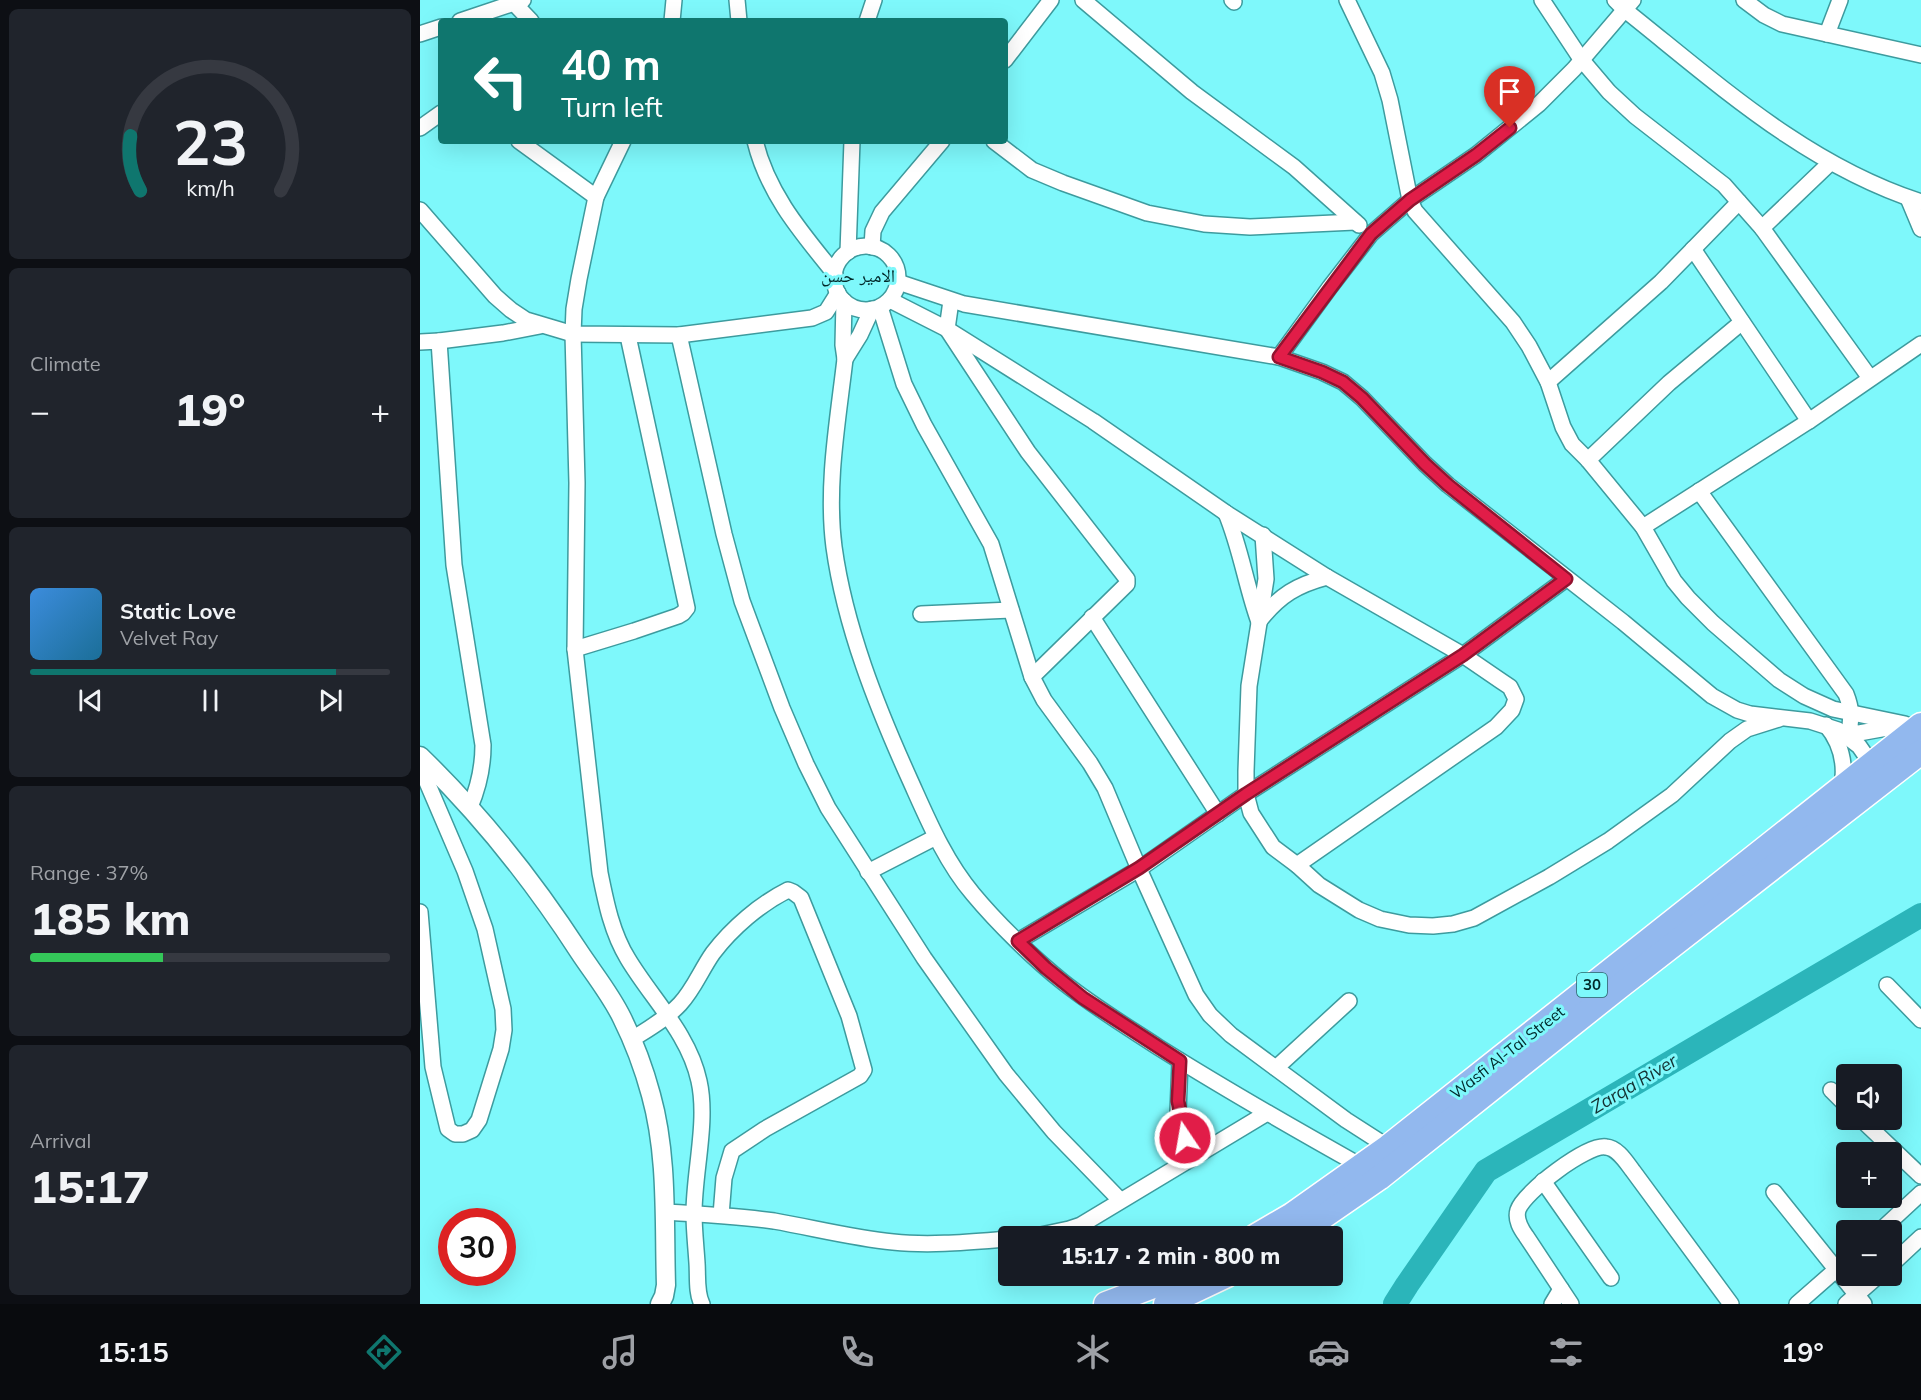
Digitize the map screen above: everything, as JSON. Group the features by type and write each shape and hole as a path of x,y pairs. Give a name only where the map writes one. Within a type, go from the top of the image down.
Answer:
{"main road":[{"name":"Wasfi Al-Tal Street","path":"1309,1226 1379,1178 1620,986 1877,773 1913,724"},
{"name":"Wasfi Al-Tal Street","path":"1273,1226 1388,1147 1842,786 1877,773 1921,752"},
{"path":"1106,1304 1153,1286"},
{"path":"1166,1304 1204,1286"}],"street":[{"path":"672,18 674,0"},
{"path":"737,0 740,18"},
{"path":"868,18 874,0"},
{"path":"1008,56 1051,0"},
{"path":"1083,0 1192,92 1294,167 1371,234"},
{"path":"1347,0 1384,79 1410,200 1423,222 1513,322 1548,382 1563,427 1572,444 1643,527 1674,581 1713,623 1793,690 1822,706 1852,714 1913,724"},
{"path":"1542,0 1581,59 1620,104 1724,185 1762,228 1870,378"},
{"path":"1744,0 1759,5 1782,24 1921,55"},
{"path":"1827,34 1840,0"},
{"path":"468,18 516,1 529,18"},
{"path":"1279,357 1371,234 1410,200 1476,155 1546,96 1568,75 1624,3 1774,128 1830,163 1915,200 1921,229"},
{"path":"420,34 438,28"},
{"path":"420,128 438,115"},
{"path":"523,144 596,197"},
{"path":"622,144 596,197 574,309 577,483 575,650 600,873 606,906 614,931 627,958 681,1037 692,1059 699,1082 702,1106 694,1214 699,1291 702,1304"},
{"path":"755,144 762,168 776,196 793,222 835,274"},
{"path":"848,252 852,144"},
{"path":"872,247 873,231 882,212 939,144"},
{"path":"998,144 1032,170 1147,213 1204,224 1250,227 1355,222"},
{"path":"1762,228 1830,163"},
{"path":"1548,382 1660,282 1739,202"},
{"path":"420,210 495,296 526,320 573,334 679,335 812,318 826,312 841,297"},
{"path":"845,359 881,305 895,292 898,282 898,273 889,255 872,247 864,246 848,252 839,261 835,274 835,284 841,297 845,359 833,466 831,503 834,546 842,588 869,680 888,730 936,837 951,862 973,894 1018,941 1046,968 1083,998 1180,1061 1361,1166"},
{"path":"1693,249 1809,421"},
{"path":"898,282 951,301 1279,357 1343,382 1362,398 1448,485 1724,704 1750,714 1784,717 1826,725 1848,735 1859,746 1877,773"},
{"path":"841,297 853,307 862,310 881,305 947,329 1094,421 1226,513 1327,577 1463,655 1510,687 1516,699 1512,710 1496,727 1297,865"},
{"path":"951,301 947,329 1028,452 1126,576 1127,584 1032,677"},
{"path":"881,305 896,364 904,384 924,425 991,544 1032,677 1044,699 1105,788 1192,986 1204,1007 1231,1035 1346,1120 1388,1147"},
{"path":"1588,460 1669,383 1743,322"},
{"path":"420,342 503,333 543,325"},
{"path":"679,335 724,534 742,602 782,708 828,808 924,958 1006,1074 1054,1132 1120,1200"},
{"path":"575,650 678,616 687,608 628,336"},
{"path":"439,341 454,565 483,745 481,777 471,807"},
{"path":"1643,527 1809,421 1921,344"},
{"path":"1699,491 1839,683 1848,699 1852,714 1848,735"},
{"path":"1226,513 1241,554 1250,598 1259,622"},
{"path":"1263,536 1266,579 1249,686 1246,794 1251,813 1273,847 1319,885 1338,898 1380,919 1409,925 1433,926 1453,924 1474,918 1549,877 1658,807 1730,741 1747,729 1784,717"},
{"path":"1259,622 1288,592 1306,582 1327,577"},
{"path":"1018,941 1139,868 1246,794 1463,655 1566,579"},
{"path":"921,614 1011,610"},
{"path":"1092,618 1218,814"},
{"path":"1848,735 1913,724 1921,719"},
{"path":"1826,725 1836,740 1843,758 1842,786"},
{"path":"420,756 471,807 510,855 556,916 621,1017 652,1096 662,1154 666,1285 660,1304"},
{"path":"420,766 465,871 485,929 503,1008 504,1030 501,1049 486,1102 472,1130 463,1134 455,1134 447,1129 433,1067 420,912"},
{"path":"868,872 936,837"},
{"path":"631,1041 667,1017 694,986 714,952 760,907 788,890 801,898 849,1016 864,1070 860,1076 732,1151 724,1178 721,1215"},
{"path":"1887,985 1921,1020"},
{"path":"1276,1068 1350,1001"},
{"path":"1180,1061 1178,1112 1191,1159"},
{"path":"1831,1090 1836,1095"},
{"path":"1078,1226 1267,1113"},
{"path":"1873,1130 1921,1176"},
{"path":"1571,1304 1519,1225 1518,1211 1543,1181 1566,1164 1596,1148 1605,1146 1614,1150 1633,1171 1731,1304"},
{"path":"1543,1181 1611,1278"},
{"path":"1774,1192 1836,1260"},
{"path":"1892,1220 1921,1193"},
{"path":"664,1212 775,1221 857,1238 896,1242 998,1240"},
{"path":"1902,1255 1921,1237"},
{"path":"1797,1304 1836,1270"},
{"path":"1849,1286 1855,1301 1869,1286"},
{"path":"1552,1304 1561,1289"}],"waterway":[{"name":"Zarqa River","path":"1395,1304 1486,1171 1921,915"}],"district":[{"name":"الامير حسن","path":"858,276"}],"route":[{"path":"1185,1138 1178,1112 1180,1061 1083,998 1046,968 1018,941 1139,868 1246,794 1463,655 1566,579 1448,485 1362,398 1343,382 1279,357 1371,234 1410,200 1476,155 1510,128"}]}
